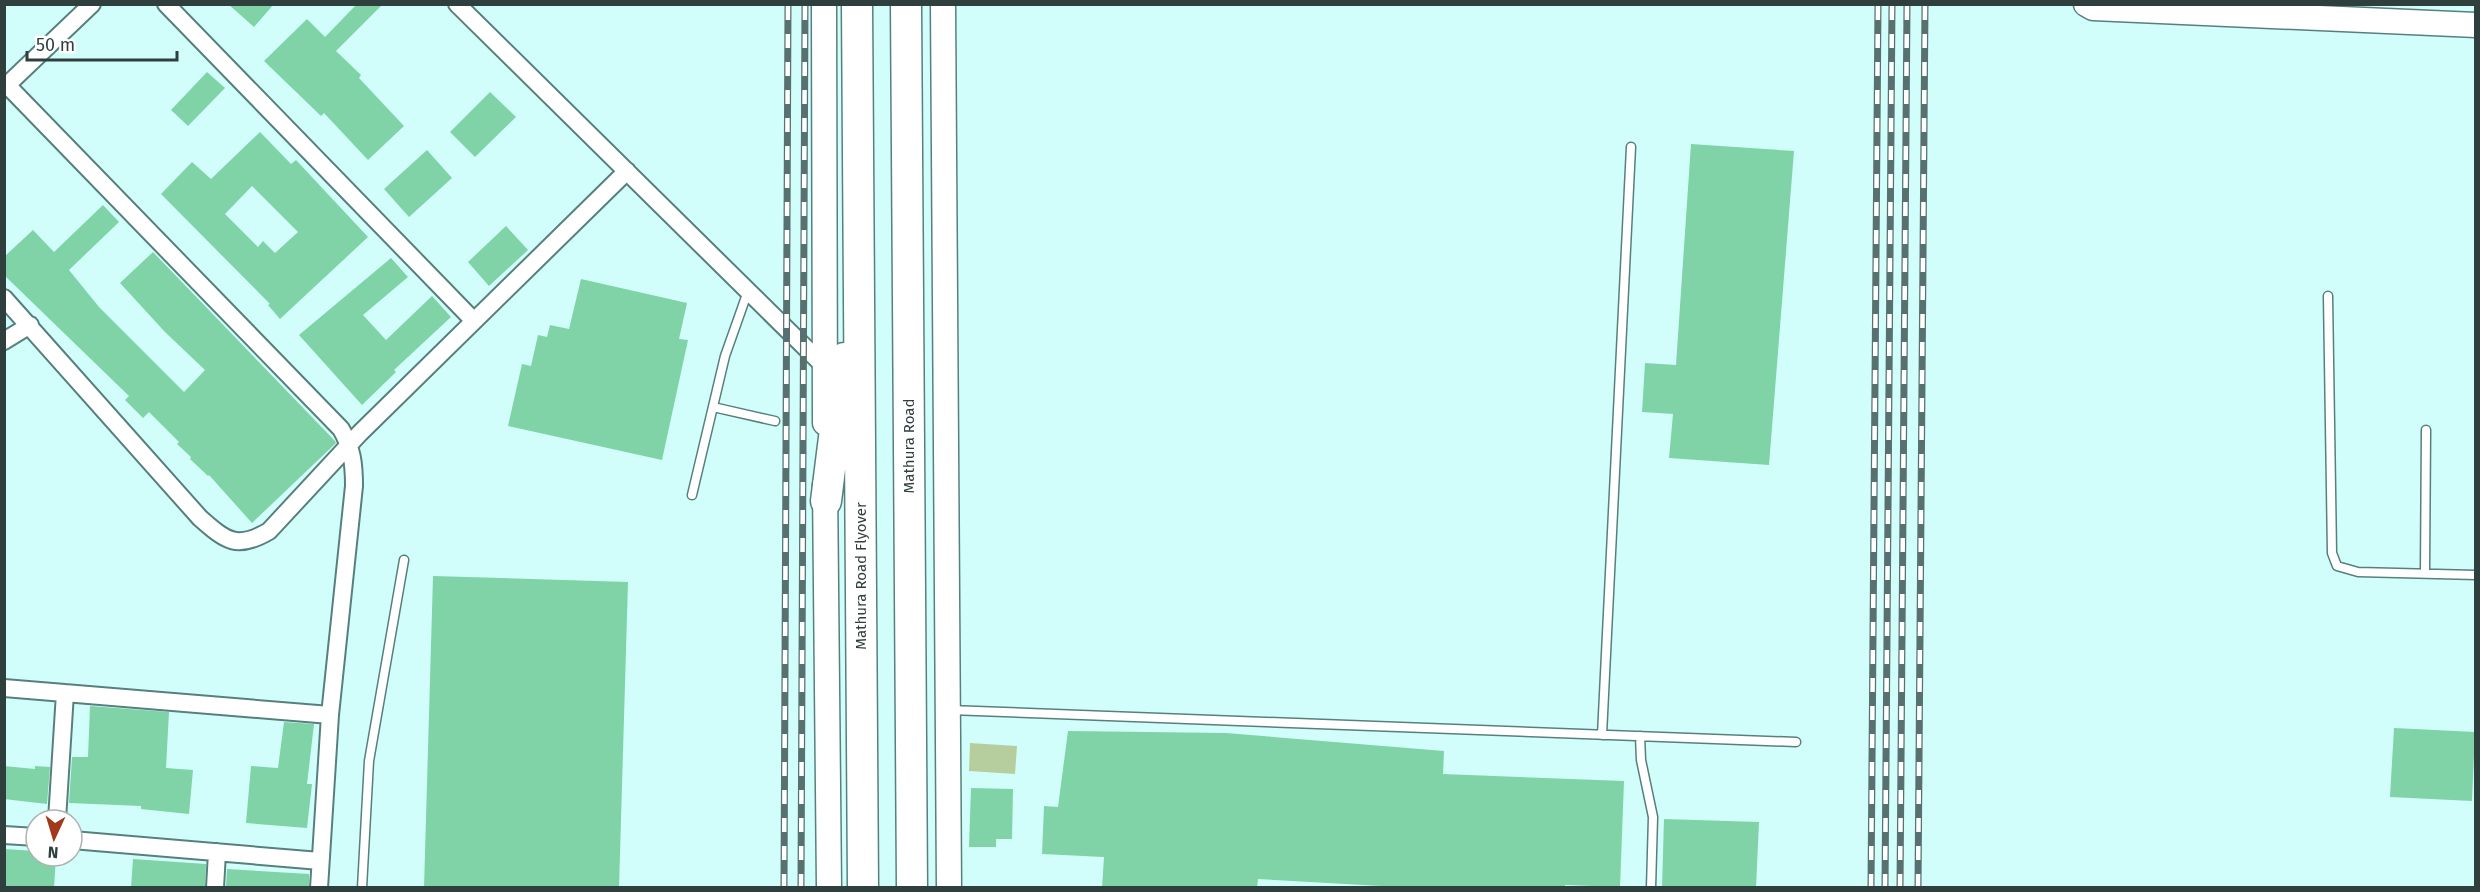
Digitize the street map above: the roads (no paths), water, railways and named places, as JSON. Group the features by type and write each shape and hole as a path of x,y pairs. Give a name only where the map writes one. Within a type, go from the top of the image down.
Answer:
{"highway":[{"path":"826,501 859,264 857,4"},
{"name":"Mathura Road","path":"906,4 912,888"},
{"name":"Mathura Road Flyover","path":"859,264 863,888"}],"main road":[{"path":"824,4 824,366 829,888"},
{"path":"943,4 949,888"},
{"path":"2086,4 2093,8 2475,25"}],"street":[{"path":"92,4 6,86 341,429 350,444 354,464 354,486 330,715 319,888"},
{"path":"166,4 474,321"},
{"path":"457,4 824,366"},
{"path":"4,298 30,324 200,518 220,536 236,542 253,540 269,531 350,444 627,171"},
{"path":"4,341 30,324"},
{"path":"4,688 330,715"},
{"path":"58,808 65,693"},
{"path":"4,835 24,836"},
{"path":"84,841 320,861"},
{"path":"215,888 217,852"}],"lane":[{"path":"1602,735 1631,147"},
{"path":"692,495 725,356 748,290"},
{"path":"2328,296 2332,553 2337,566 2358,572 2475,575"},
{"path":"713,407 775,421"},
{"path":"2425,572 2426,430"},
{"path":"362,888 369,761 404,560"},
{"path":"948,710 1796,742"},
{"path":"1640,736 1641,760 1653,818 1652,888"}],"railway":[{"path":"784,888 788,4"},
{"path":"801,888 805,4"},
{"path":"1871,888 1878,4"},
{"path":"1885,888 1892,4"},
{"path":"1900,888 1907,4"},
{"path":"1918,888 1925,4"}]}
